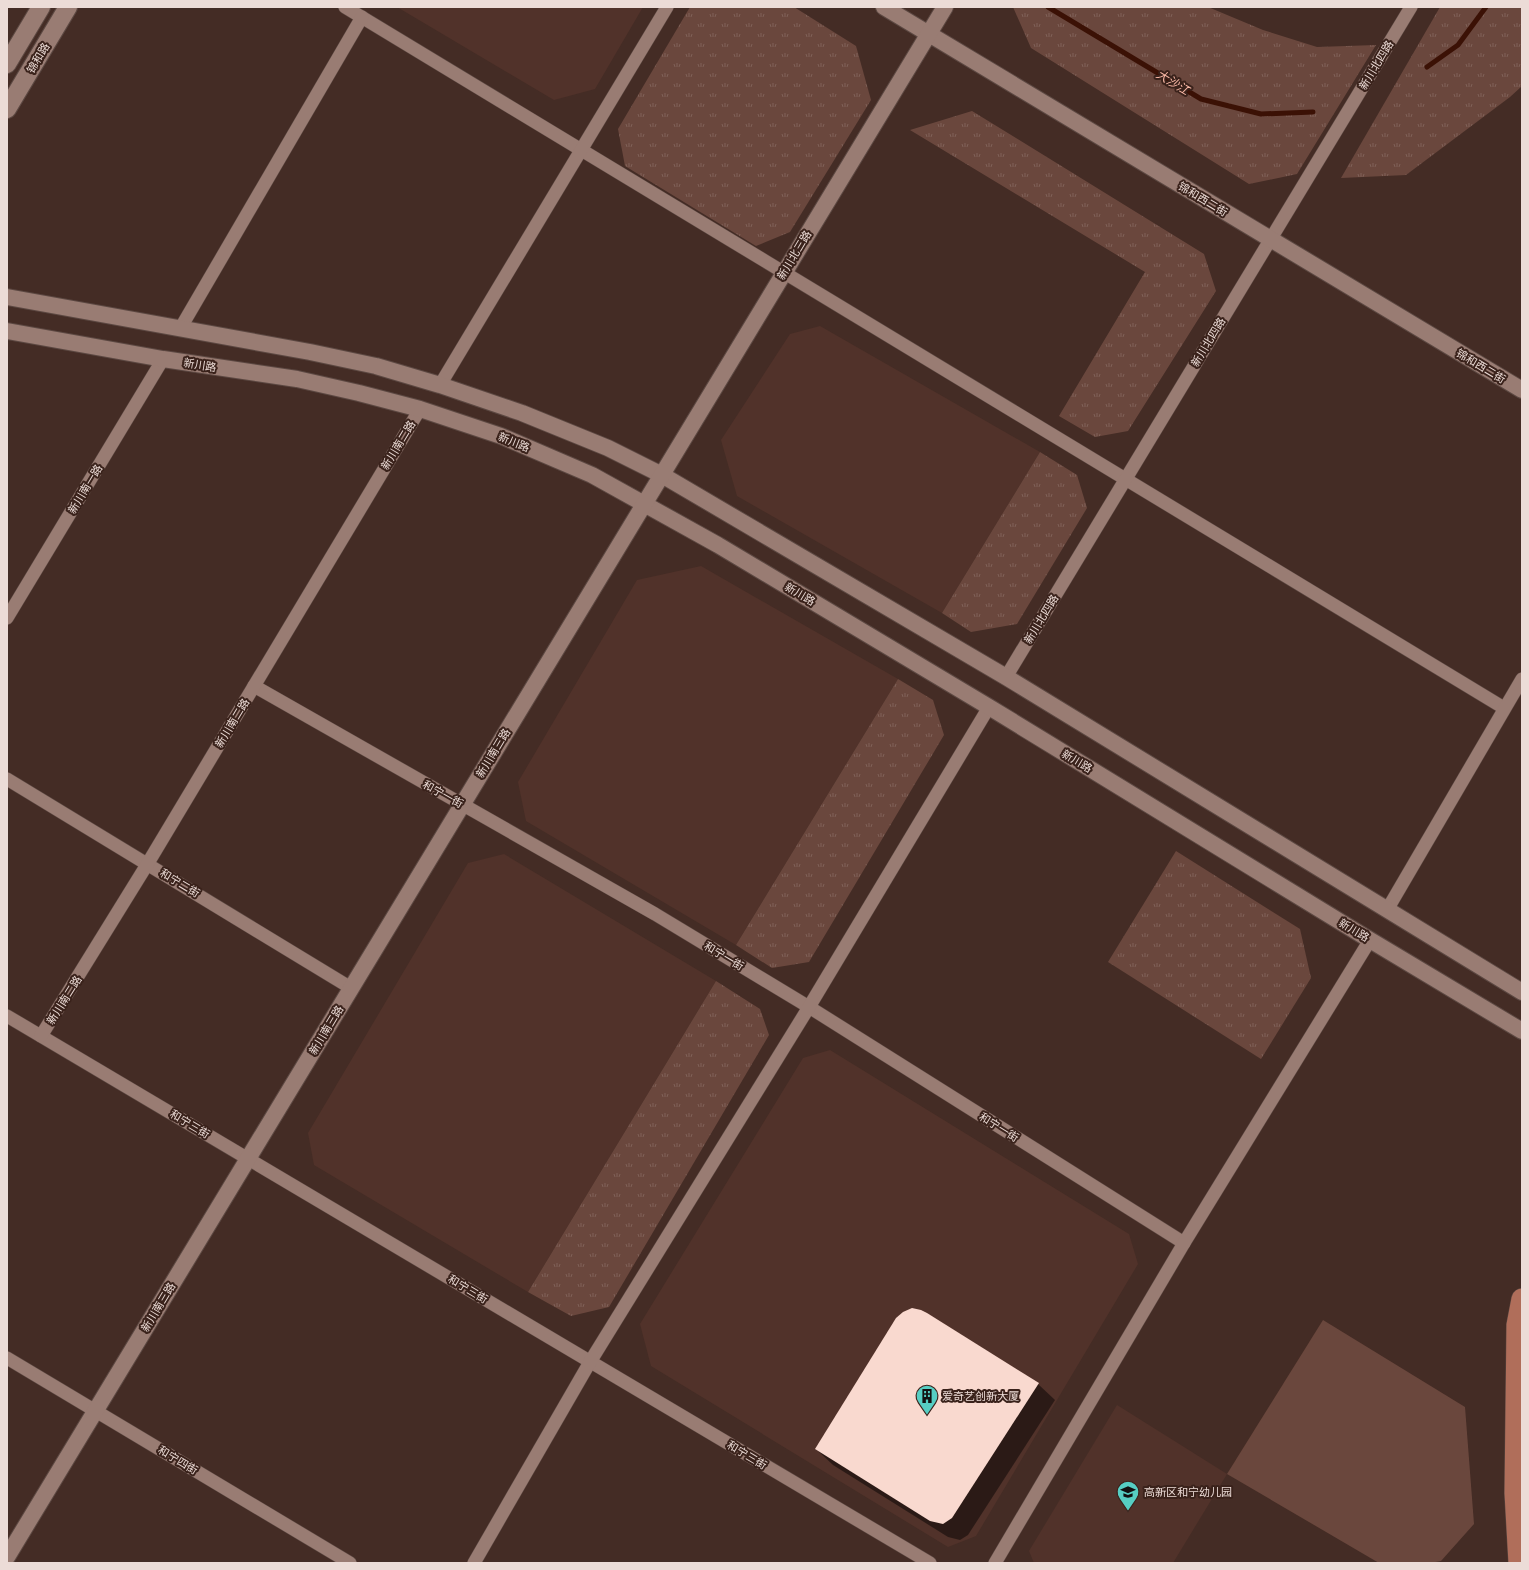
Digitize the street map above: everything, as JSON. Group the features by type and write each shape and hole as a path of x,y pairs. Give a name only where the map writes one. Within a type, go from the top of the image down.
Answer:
{"main road":[{"path":"7,64 41,7"},
{"name":"锦和路","path":"7,109 68,7"},
{"path":"1520,1563 1514,1493 1517,1325 1522,1299"}],"street":[{"path":"345,7 1504,708"},
{"path":"440,385 667,7"},
{"name":"锦和西二街","path":"884,7 1522,390"},
{"name":"新川北三路","path":"644,503 945,7"},
{"name":"新川北四路","path":"1006,677 1411,7"},
{"path":"180,329 362,17"},
{"path":"7,298 376,366 440,385 522,413 608,448 662,475 1006,677 1522,992"},
{"name":"新川路","path":"7,331 163,359 297,379 420,409 501,436 592,475 718,545 989,707 1522,1031"},
{"name":"新川南一路","path":"7,618 163,359"},
{"name":"新川南二路","path":"41,1036 148,863 420,409"},
{"name":"新川南三路","path":"7,1557 644,503"},
{"path":"1387,910 1522,679"},
{"name":"和宁一街","path":"254,686 655,914 809,1007 1184,1243"},
{"path":"474,1563 590,1362 809,1007 989,707"},
{"name":"和宁二街","path":"7,779 148,863 351,988"},
{"path":"994,1563 1184,1243 1370,940"},
{"name":"和宁三街","path":"7,1016 930,1563"},
{"name":"和宁四街","path":"7,1358 350,1563"}],"shaded area":[{"path":"397,7 643,7 595,89 554,100"},
{"path":"820,326 1040,452 942,613 737,496 721,440 790,334"},
{"path":"701,566 898,679 736,945 526,821 518,782 637,580"},
{"path":"504,854 716,981 528,1292 314,1165 308,1133 468,863"},
{"path":"830,1050 1129,1234 1138,1264 976,1536 948,1547 651,1366 640,1324 803,1058"},
{"name":"高新区和宁幼儿园","path":"1117,1405 1227,1474 1173,1563 1034,1563 1029,1551"}],"green space":[{"path":"690,7 794,7 856,46 871,100 790,232 756,246 625,166 618,129"},
{"path":"1013,7 1208,7 1263,30 1317,47 1376,45 1297,174 1249,184 1031,48"},
{"path":"1440,7 1522,7 1522,86 1510,97 1406,175 1341,178"},
{"path":"972,111 1204,254 1216,291 1128,431 1095,437 1059,416 1145,272 910,130"},
{"path":"1040,452 1077,475 1087,508 1017,624 971,632 942,613"},
{"path":"898,679 933,700 944,735 809,962 772,968 736,945"},
{"path":"1176,851 1300,929 1311,978 1261,1059 1108,962"},
{"path":"716,981 760,1009 769,1035 609,1307 571,1316 528,1292"},
{"path":"1323,1320 1465,1407 1474,1524 1441,1561 1430,1563 1379,1563 1227,1474"}],"building":[{"name":"爱奇艺创新大厦","path":"912,1308 927,1313 1039,1383 952,1518 943,1524 930,1521 815,1449 896,1318 903,1312"}],"waterway":[{"name":"大沙江","path":"1048,7 1201,99 1261,114 1313,112"},
{"path":"1427,67 1458,45 1486,7"}],"place":[{"name":"爱奇艺创新大厦","path":"927,1416"},
{"name":"高新区和宁幼儿园","path":"1128,1512"}]}
